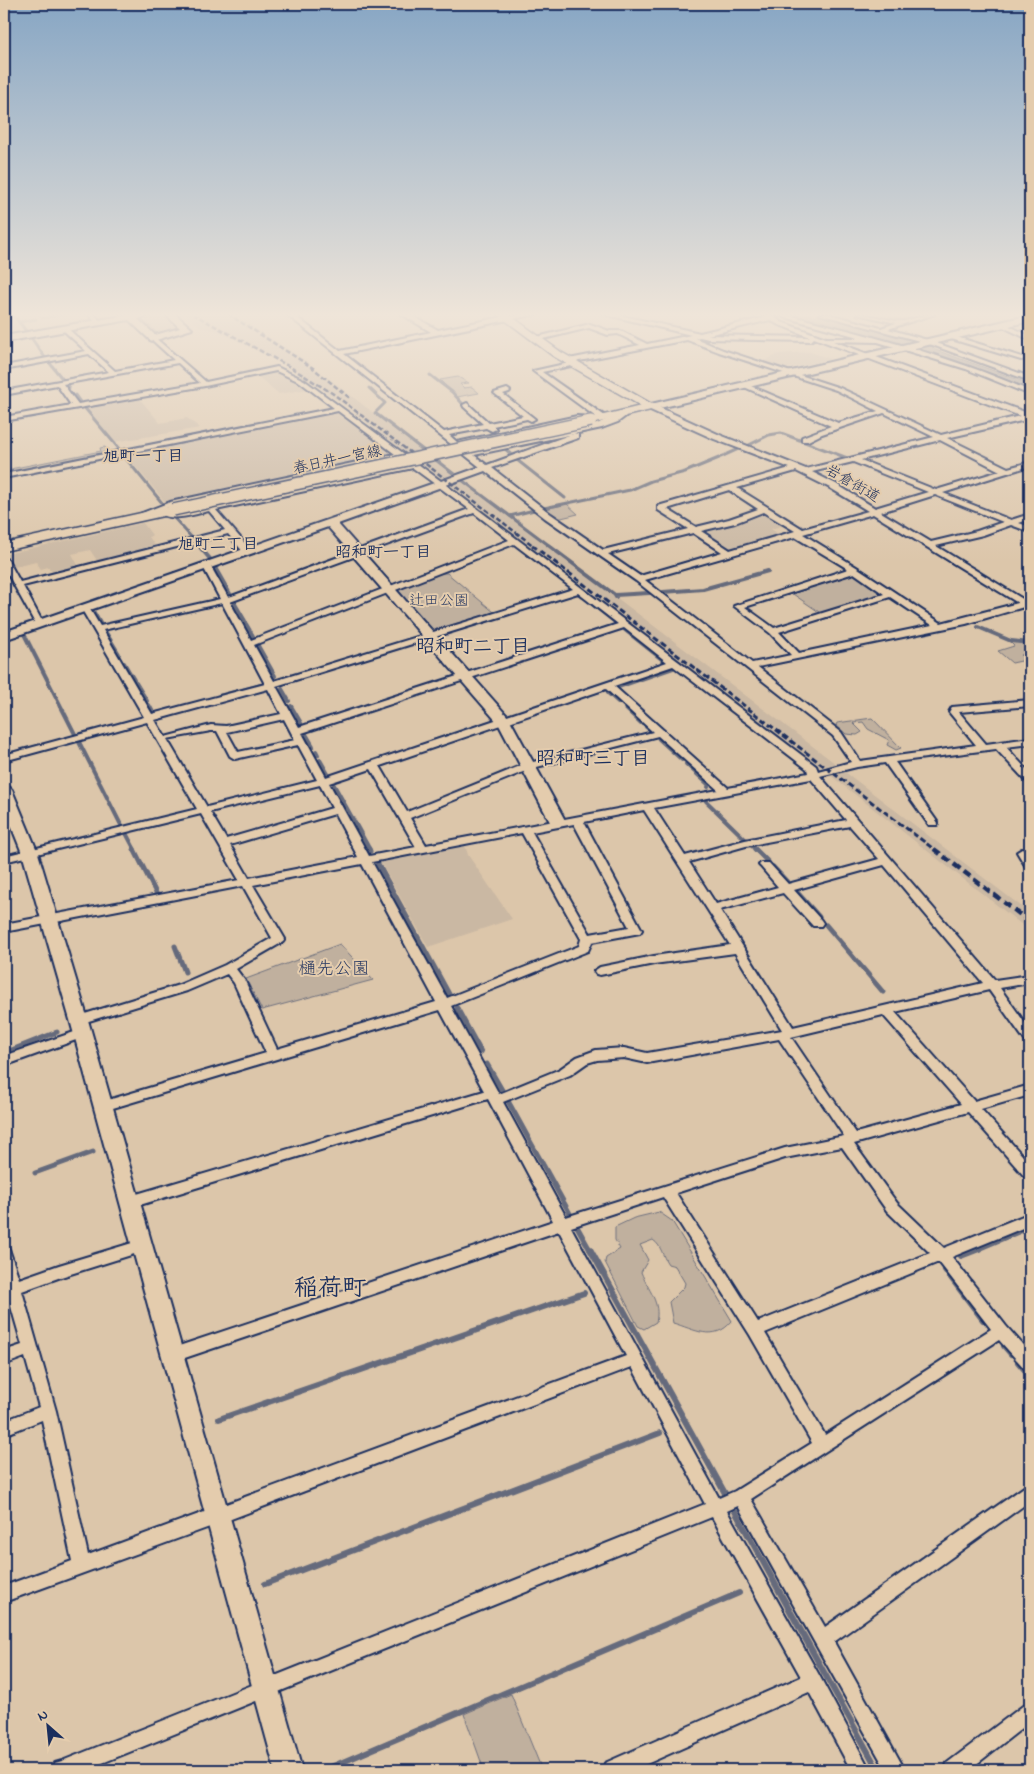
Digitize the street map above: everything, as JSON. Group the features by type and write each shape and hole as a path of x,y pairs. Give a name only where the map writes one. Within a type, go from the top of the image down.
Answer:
{"main road":[{"path":"633,397 651,407"},
{"name":"春日井一宮線","path":"4,547 651,407"}],"street":[{"path":"69,397 76,406"},
{"path":"4,419 130,397"},
{"path":"323,397 476,510 812,768 813,775 992,986 1030,1040"},
{"path":"395,397 548,516 640,579 837,734 857,764"},
{"path":"503,397 540,426"},
{"path":"569,397 598,420"},
{"path":"651,407 694,397"},
{"path":"771,397 838,426"},
{"path":"854,397 1007,471"},
{"path":"977,397 1029,416"},
{"path":"467,405 499,435"},
{"name":"岩倉街道","path":"651,407 718,437 800,470 833,486 1029,604"},
{"path":"4,476 340,409"},
{"path":"805,439 884,411"},
{"path":"468,454 599,426 615,420 623,414"},
{"path":"729,553 660,508 800,470 854,460 1029,416"},
{"path":"443,434 528,417"},
{"path":"456,444 584,417 598,420"},
{"path":"4,636 576,437 570,432"},
{"path":"122,521 170,504 401,455"},
{"path":"854,460 1030,530"},
{"path":"640,579 937,493 1030,464"},
{"path":"160,513 185,514 415,465"},
{"path":"731,488 939,626"},
{"path":"211,509 247,551"},
{"path":"600,553 732,521 764,509"},
{"path":"97,629 226,601 476,510"},
{"path":"930,545 1030,516"},
{"path":"330,522 504,721 558,822"},
{"path":"18,585 230,531"},
{"path":"248,644 515,541"},
{"path":"4,560 39,623"},
{"path":"206,565 635,1359 861,1770"},
{"path":"797,656 773,631 738,606 855,570"},
{"path":"4,758 271,685 579,590"},
{"path":"773,631 892,594"},
{"path":"751,666 966,621 1029,604"},
{"path":"4,1061 81,1027 183,988 229,968 279,939 84,608"},
{"path":"296,731 624,625"},
{"path":"4,859 324,781 673,663"},
{"path":"608,686 725,792"},
{"path":"982,746 954,712 955,709 1030,703"},
{"path":"170,737 288,715"},
{"path":"221,728 235,756 302,741"},
{"path":"404,818 529,766 660,733"},
{"path":"4,928 725,792 813,775 857,764 1030,741"},
{"path":"997,744 1030,779"},
{"path":"888,760 933,822"},
{"path":"374,765 422,848"},
{"path":"4,790 30,853 81,1027 289,1770"},
{"path":"647,806 714,908 849,1140 892,1207 942,1255 1001,1332 1030,1364"},
{"path":"222,844 339,809"},
{"path":"577,819 636,930 587,939"},
{"path":"682,860 745,843 853,822"},
{"path":"103,1106 444,1004 584,948 587,939 525,829"},
{"path":"1022,852 1030,865"},
{"path":"714,908 886,861"},
{"path":"765,864 817,923"},
{"path":"600,971 654,960 738,948"},
{"path":"229,968 239,981 273,1055"},
{"path":"130,1202 494,1096 565,1072 582,1060 596,1055 624,1053 648,1058 786,1033 1030,978"},
{"path":"887,1011 1030,1173"},
{"path":"173,1355 666,1190 785,1153 849,1140 1030,1090"},
{"path":"666,1190 755,1330 822,1445"},
{"path":"755,1330 1030,1219"},
{"path":"9,1290 59,1271 142,1246"},
{"path":"4,1253 9,1290 31,1348 48,1411 82,1566"},
{"path":"62,1770 716,1508 741,1496 1001,1332"},
{"path":"4,1358 31,1348"},
{"path":"4,1594 218,1516 635,1359"},
{"path":"4,1428 48,1411"},
{"path":"822,1640 1030,1492"},
{"path":"741,1496 896,1770"},
{"path":"612,1770 813,1681"},
{"path":"954,1770 1030,1711"}],"shaded area":[{"path":"138,397 160,423 187,418 200,428 114,442 84,405"},
{"path":"332,397 352,397 454,475 440,480"},
{"path":"341,412 395,454 166,503 125,454"},
{"path":"460,479 836,764 816,768 446,484"},
{"path":"766,512 785,525 771,529 780,535 731,550 701,532"},
{"path":"143,523 152,535 149,537 156,547 98,562 90,550 72,554 79,567 53,573 48,567 41,569 36,562 14,567 6,554"},
{"path":"845,772 1030,913 1030,931 830,775"},
{"path":"465,845 468,855 512,919 428,947 380,861"}],"green space":[{"path":"105,447 108,451 106,453 11,472 10,469 101,451 100,448"},
{"path":"567,504 578,514 557,519 545,509"},
{"name":"辻田公園","path":"440,573 447,573 494,612 437,629 429,629 398,591 400,588"},
{"path":"855,573 885,593 822,614 790,592"},
{"path":"1010,642 1025,643 1030,648 1030,653 1021,655 1026,660 1012,663 998,651 1014,646"},
{"path":"872,718 901,748 896,750 887,745 889,740 868,729 863,722 853,723 862,732 857,735 846,734 836,725 837,723"},
{"name":"樋先公園","path":"340,944 373,980 262,1010 246,979"},
{"path":"659,1212 672,1221 732,1321 725,1328 711,1333 696,1331 673,1323 669,1302 684,1287 685,1283 675,1266 668,1264 658,1245 653,1240 640,1245 648,1260 641,1272 657,1308 656,1322 644,1329 638,1326 605,1262 606,1258 620,1249 615,1240 615,1227 634,1218"},
{"path":"511,1694 542,1770 484,1770 464,1714"}],"waterway":[{"path":"76,397 80,402"},
{"path":"378,397 385,403 375,413 454,474"},
{"path":"456,397 470,412"},
{"path":"83,406 120,450"},
{"path":"487,428 492,433"},
{"path":"747,446 769,435 781,433 850,459"},
{"path":"721,457 741,448"},
{"path":"505,449 514,457"},
{"path":"123,455 163,504"},
{"path":"544,508 630,490 651,481 685,472 719,458"},
{"path":"517,460 565,498"},
{"path":"462,480 510,516"},
{"path":"510,516 534,510"},
{"path":"510,516 550,546"},
{"path":"175,519 192,538"},
{"path":"195,542 198,545"},
{"path":"198,545 211,560"},
{"path":"548,545 615,595"},
{"path":"214,566 230,594"},
{"path":"663,592 703,589 768,571"},
{"path":"615,595 649,593"},
{"path":"235,604 245,621"},
{"path":"592,604 616,623"},
{"path":"93,611 101,625"},
{"path":"246,624 253,636"},
{"path":"978,627 1011,641 1030,643"},
{"path":"625,630 664,661"},
{"path":"105,631 119,654"},
{"path":"24,634 76,736"},
{"path":"257,644 275,676"},
{"path":"124,663 134,680"},
{"path":"618,687 673,668"},
{"path":"136,683 147,701"},
{"path":"219,696 261,685"},
{"path":"282,689 289,701"},
{"path":"608,693 618,702"},
{"path":"149,705 154,714"},
{"path":"291,706 301,723"},
{"path":"625,708 641,723"},
{"path":"646,727 650,730"},
{"path":"306,734 313,746"},
{"path":"659,739 682,760"},
{"path":"79,742 121,825"},
{"path":"316,751 318,755"},
{"path":"320,760 328,774"},
{"path":"686,764 709,785 708,787"},
{"path":"334,785 370,850"},
{"path":"706,801 745,839"},
{"path":"126,833 135,850"},
{"path":"752,846 768,862"},
{"path":"134,849 157,895"},
{"path":"378,864 450,996"},
{"path":"773,867 788,883"},
{"path":"795,890 819,917"},
{"path":"826,925 883,992"},
{"path":"175,946 185,972"},
{"path":"457,1008 481,1052"},
{"path":"4,1053 57,1032"},
{"path":"487,1064 502,1090"},
{"path":"508,1101 590,1250"},
{"path":"35,1173 93,1152"},
{"path":"976,1250 1030,1227"},
{"path":"590,1249 878,1770"},
{"path":"961,1256 979,1249"},
{"path":"945,1270 983,1320"},
{"path":"219,1419 584,1293"},
{"path":"1004,1346 1011,1354"},
{"path":"1018,1362 1030,1376"},
{"path":"265,1584 660,1433"},
{"path":"324,1770 739,1593"}],"railway":[{"path":"337,397 534,546"},
{"path":"532,545 935,850"},
{"path":"934,849 1030,922"}],"district":[{"name":"旭町一丁目","path":"143,455"},
{"name":"旭町二丁目","path":"218,543"},
{"name":"昭和町一丁目","path":"383,551"},
{"name":"昭和町二丁目","path":"473,645"},
{"name":"昭和町三丁目","path":"593,757"},
{"name":"稲荷町","path":"330,1287"}]}
